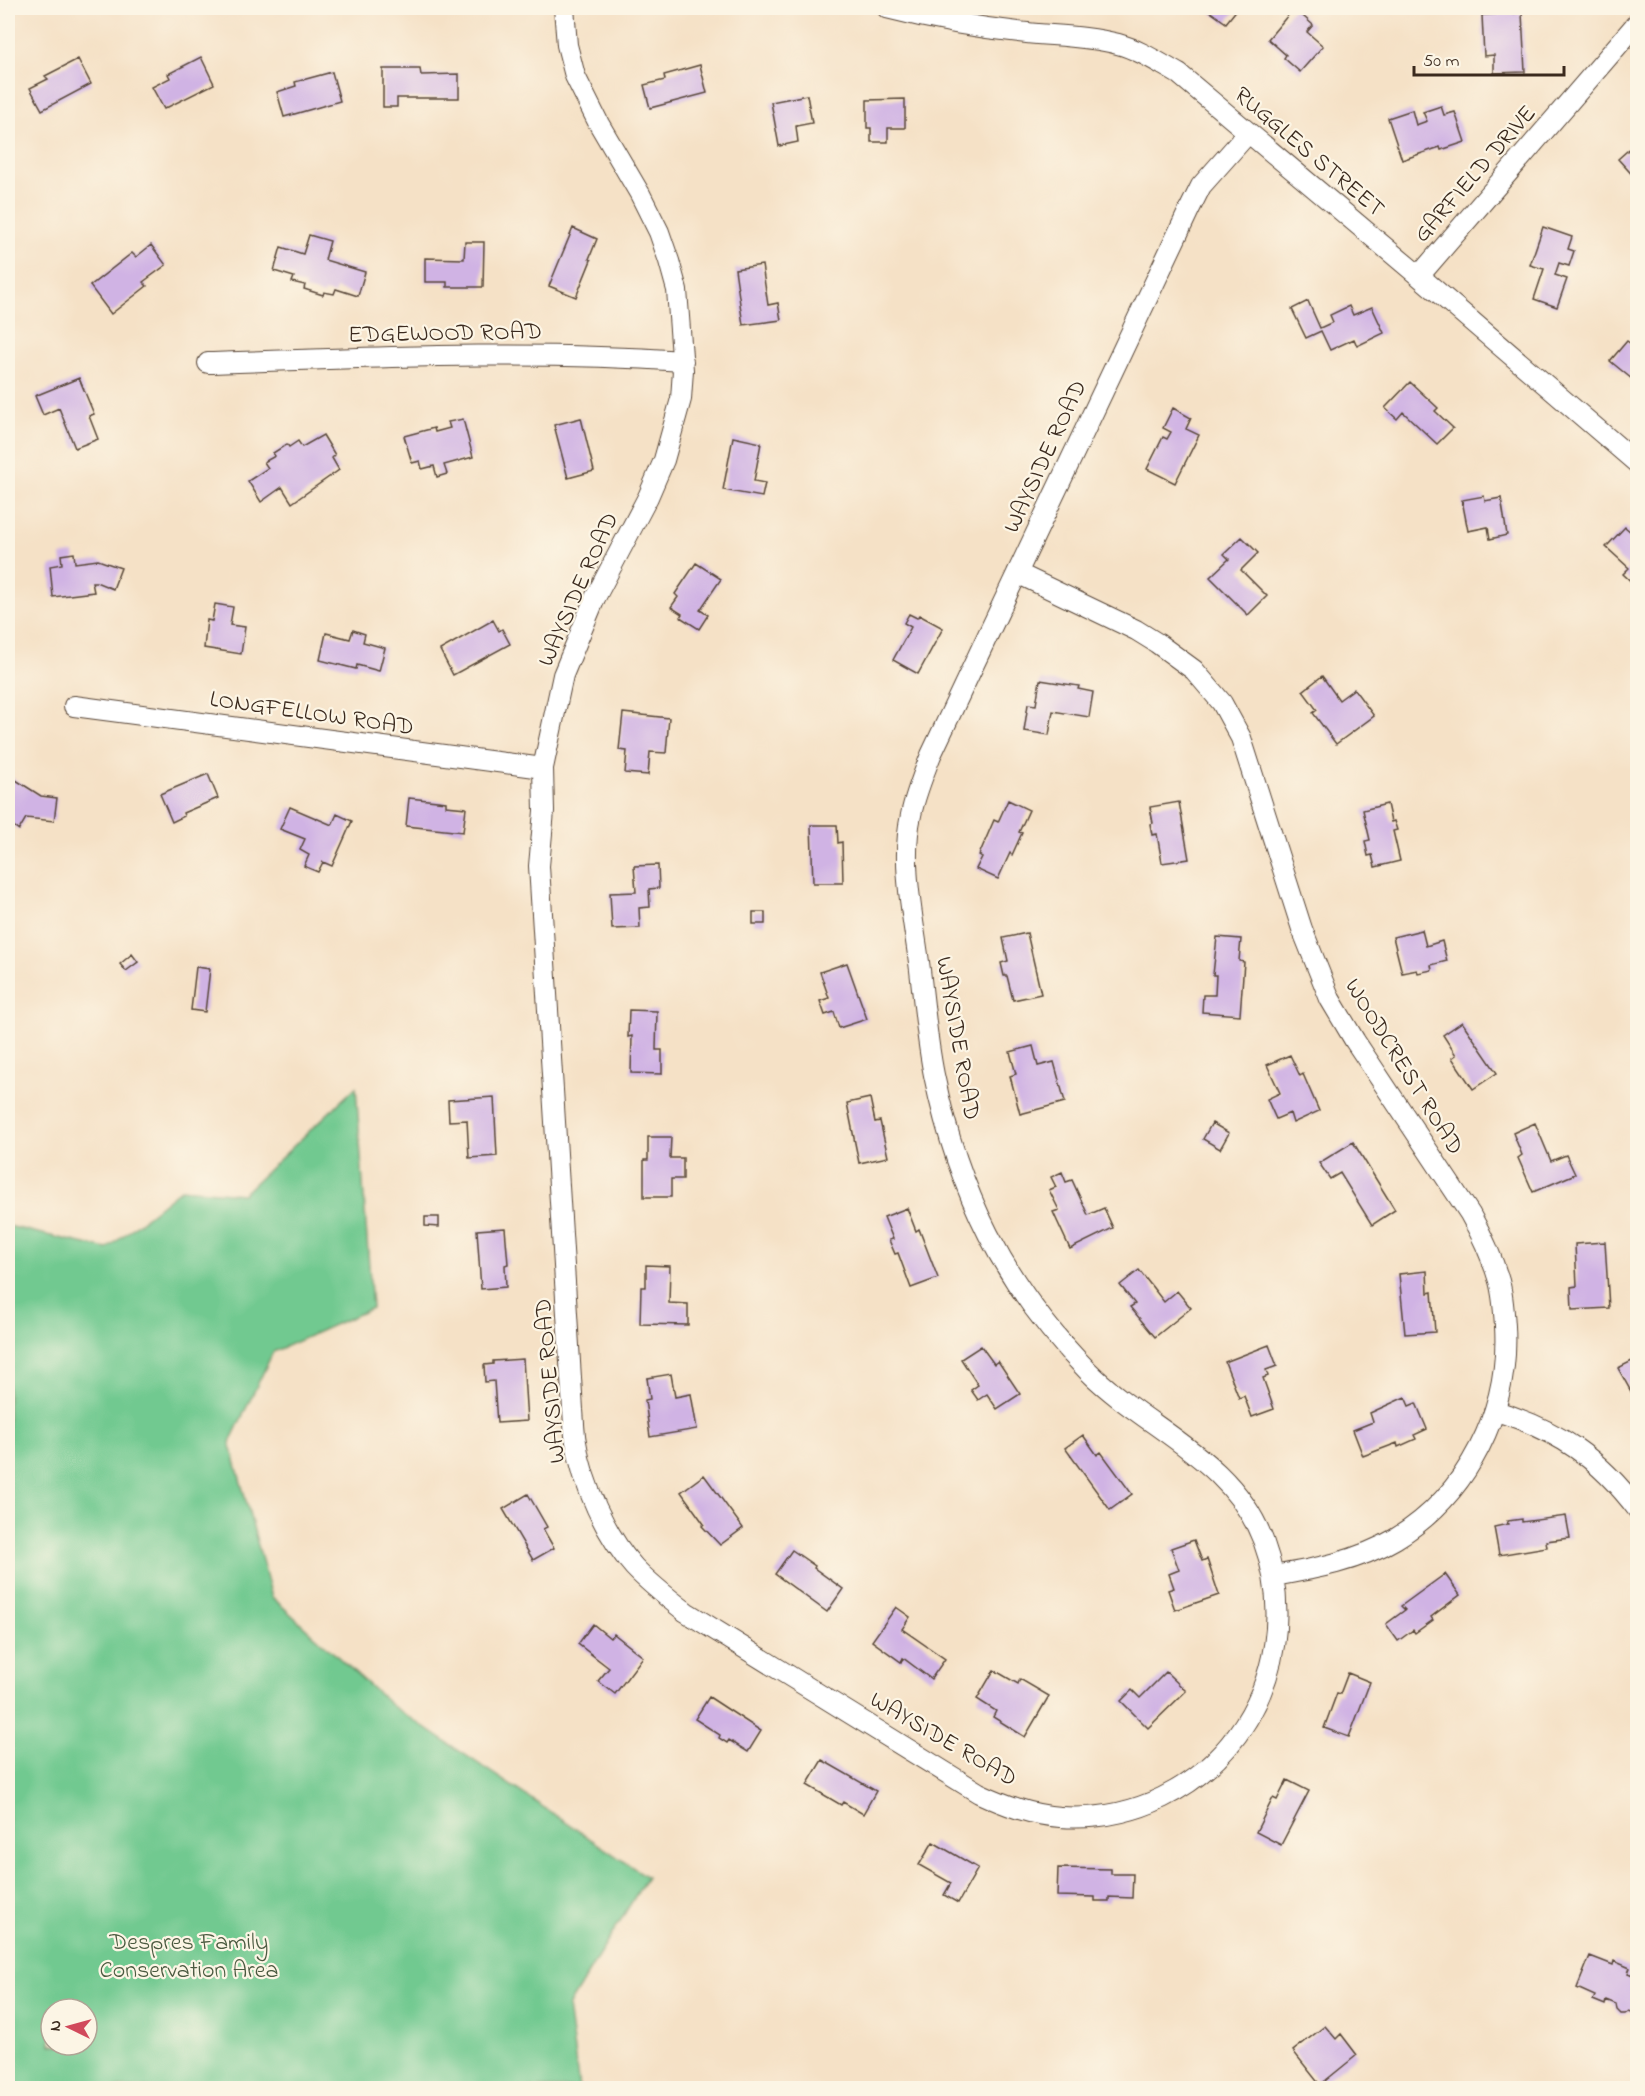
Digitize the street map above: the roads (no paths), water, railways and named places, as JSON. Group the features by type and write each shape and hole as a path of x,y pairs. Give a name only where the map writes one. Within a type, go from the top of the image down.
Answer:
{"street":[{"name":"WAYSIDE ROAD","path":"564,8 567,45 575,76 659,232 677,290 683,361 681,399 664,460 648,497 595,598 563,675 543,768 544,811 539,866 576,1442 584,1476 613,1537 633,1565 658,1590 686,1612 979,1793 1004,1804 1058,1817 1114,1814 1140,1807 1190,1782 1230,1745 1256,1706 1269,1672 1275,1645 1277,1617 1273,1576 1261,1536 1248,1511 1227,1482 1192,1450 1126,1403 1091,1373 1063,1343 1038,1313 992,1245 973,1206 943,1114 932,1061 908,875 910,818 918,788 931,755 1189,210 1202,186 1248,133"},
{"name":"RUGGLES STREET","path":"887,8 984,28 1073,36 1118,44 1146,55 1179,74 1638,464"},
{"name":"GARFIELD DRIVE","path":"1419,276 1638,22"},
{"name":"EDGEWOOD ROAD","path":"208,363 464,356 620,357 683,361"},
{"name":"WOODCREST ROAD","path":"1017,573 1136,630 1158,643 1194,670 1234,721 1249,760 1310,952 1330,999 1355,1041 1470,1214 1482,1235 1500,1282 1505,1332 1503,1383 1496,1411 1484,1438 1461,1477 1438,1504 1413,1527 1375,1550 1322,1567 1273,1576"},
{"name":"LONGFELLOW ROAD","path":"74,706 543,768"},
{"path":"1496,1411 1549,1431 1579,1449 1607,1474 1638,1510"}],"park label":[{"name":"Despres Family Conservation Area","path":"189,1955"}]}
